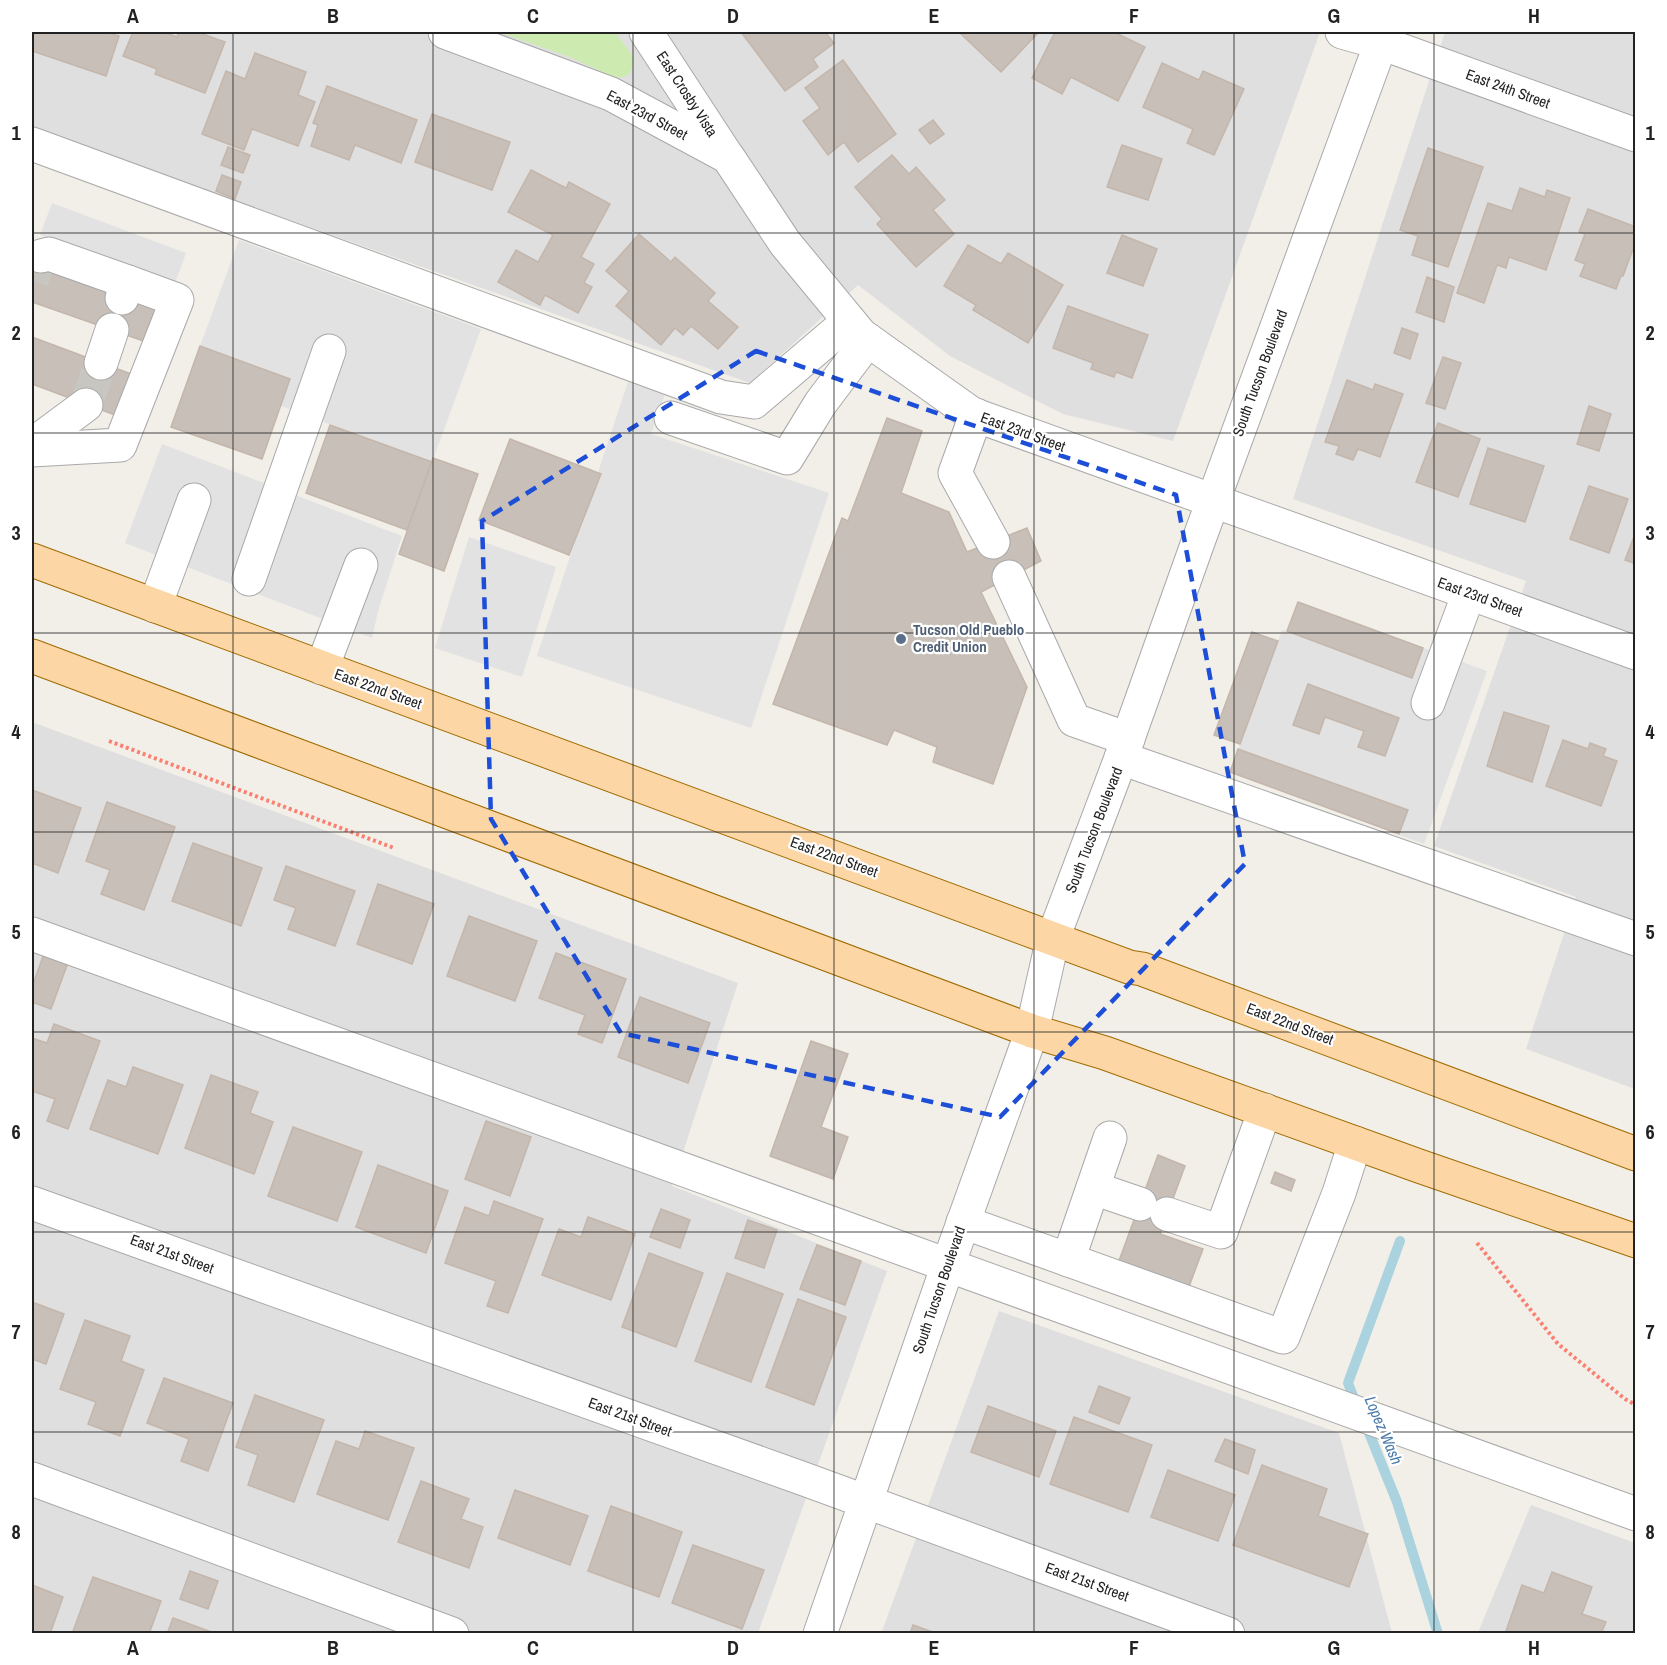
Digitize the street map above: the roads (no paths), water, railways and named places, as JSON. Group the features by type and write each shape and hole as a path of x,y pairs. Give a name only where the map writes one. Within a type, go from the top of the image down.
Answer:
{"main road":[{"name":"East 22nd Street","path":"32,560 1130,967 1142,969 1635,1154"},
{"path":"32,656 1032,1030 1105,1053 1635,1241"}],"street":[{"name":"East 23rd Street","path":"445,32 611,94 728,158 785,243 859,330 976,416 1635,653"},
{"name":"East Crosby Vista","path":"646,32 728,158"},
{"name":"East 24th Street","path":"1342,32 1383,37 1635,135"},
{"name":"South Tucson Boulevard","path":"820,1634 1032,1030 1053,938 1383,37"},
{"path":"32,144 722,398 754,402 859,330"},
{"path":"32,450 120,445 177,300 125,290 49,254 36,259"},
{"path":"101,363 112,330"},
{"path":"671,418 788,458 859,330"},
{"path":"249,579 328,351"},
{"path":"32,445 86,405"},
{"path":"976,416 955,472 993,542"},
{"path":"155,606 194,500"},
{"path":"322,668 362,565"},
{"path":"1009,577 1074,720 1124,748 1635,939"},
{"path":"1428,703 1469,593"},
{"path":"32,934 1635,1514"},
{"path":"1093,1188 1221,1232 1265,1110"},
{"path":"1068,1260 1110,1138"},
{"path":"963,1222 1283,1337 1339,1193 1355,1143"},
{"name":"East 21st Street","path":"32,1203 1228,1634"},
{"path":"32,1479 452,1634"}],"waterway":[{"name":"Lopez Wash","path":"1357,1406 1348,1383 1400,1241"},
{"name":"Lopez Wash","path":"1365,1423 1397,1502 1438,1634"}],"tunnel":[{"path":"32,281 36,268"},
{"path":"86,405 101,363"}],"place":[{"name":"Tucson Old Pueblo Credit Union","path":"901,639"}]}
